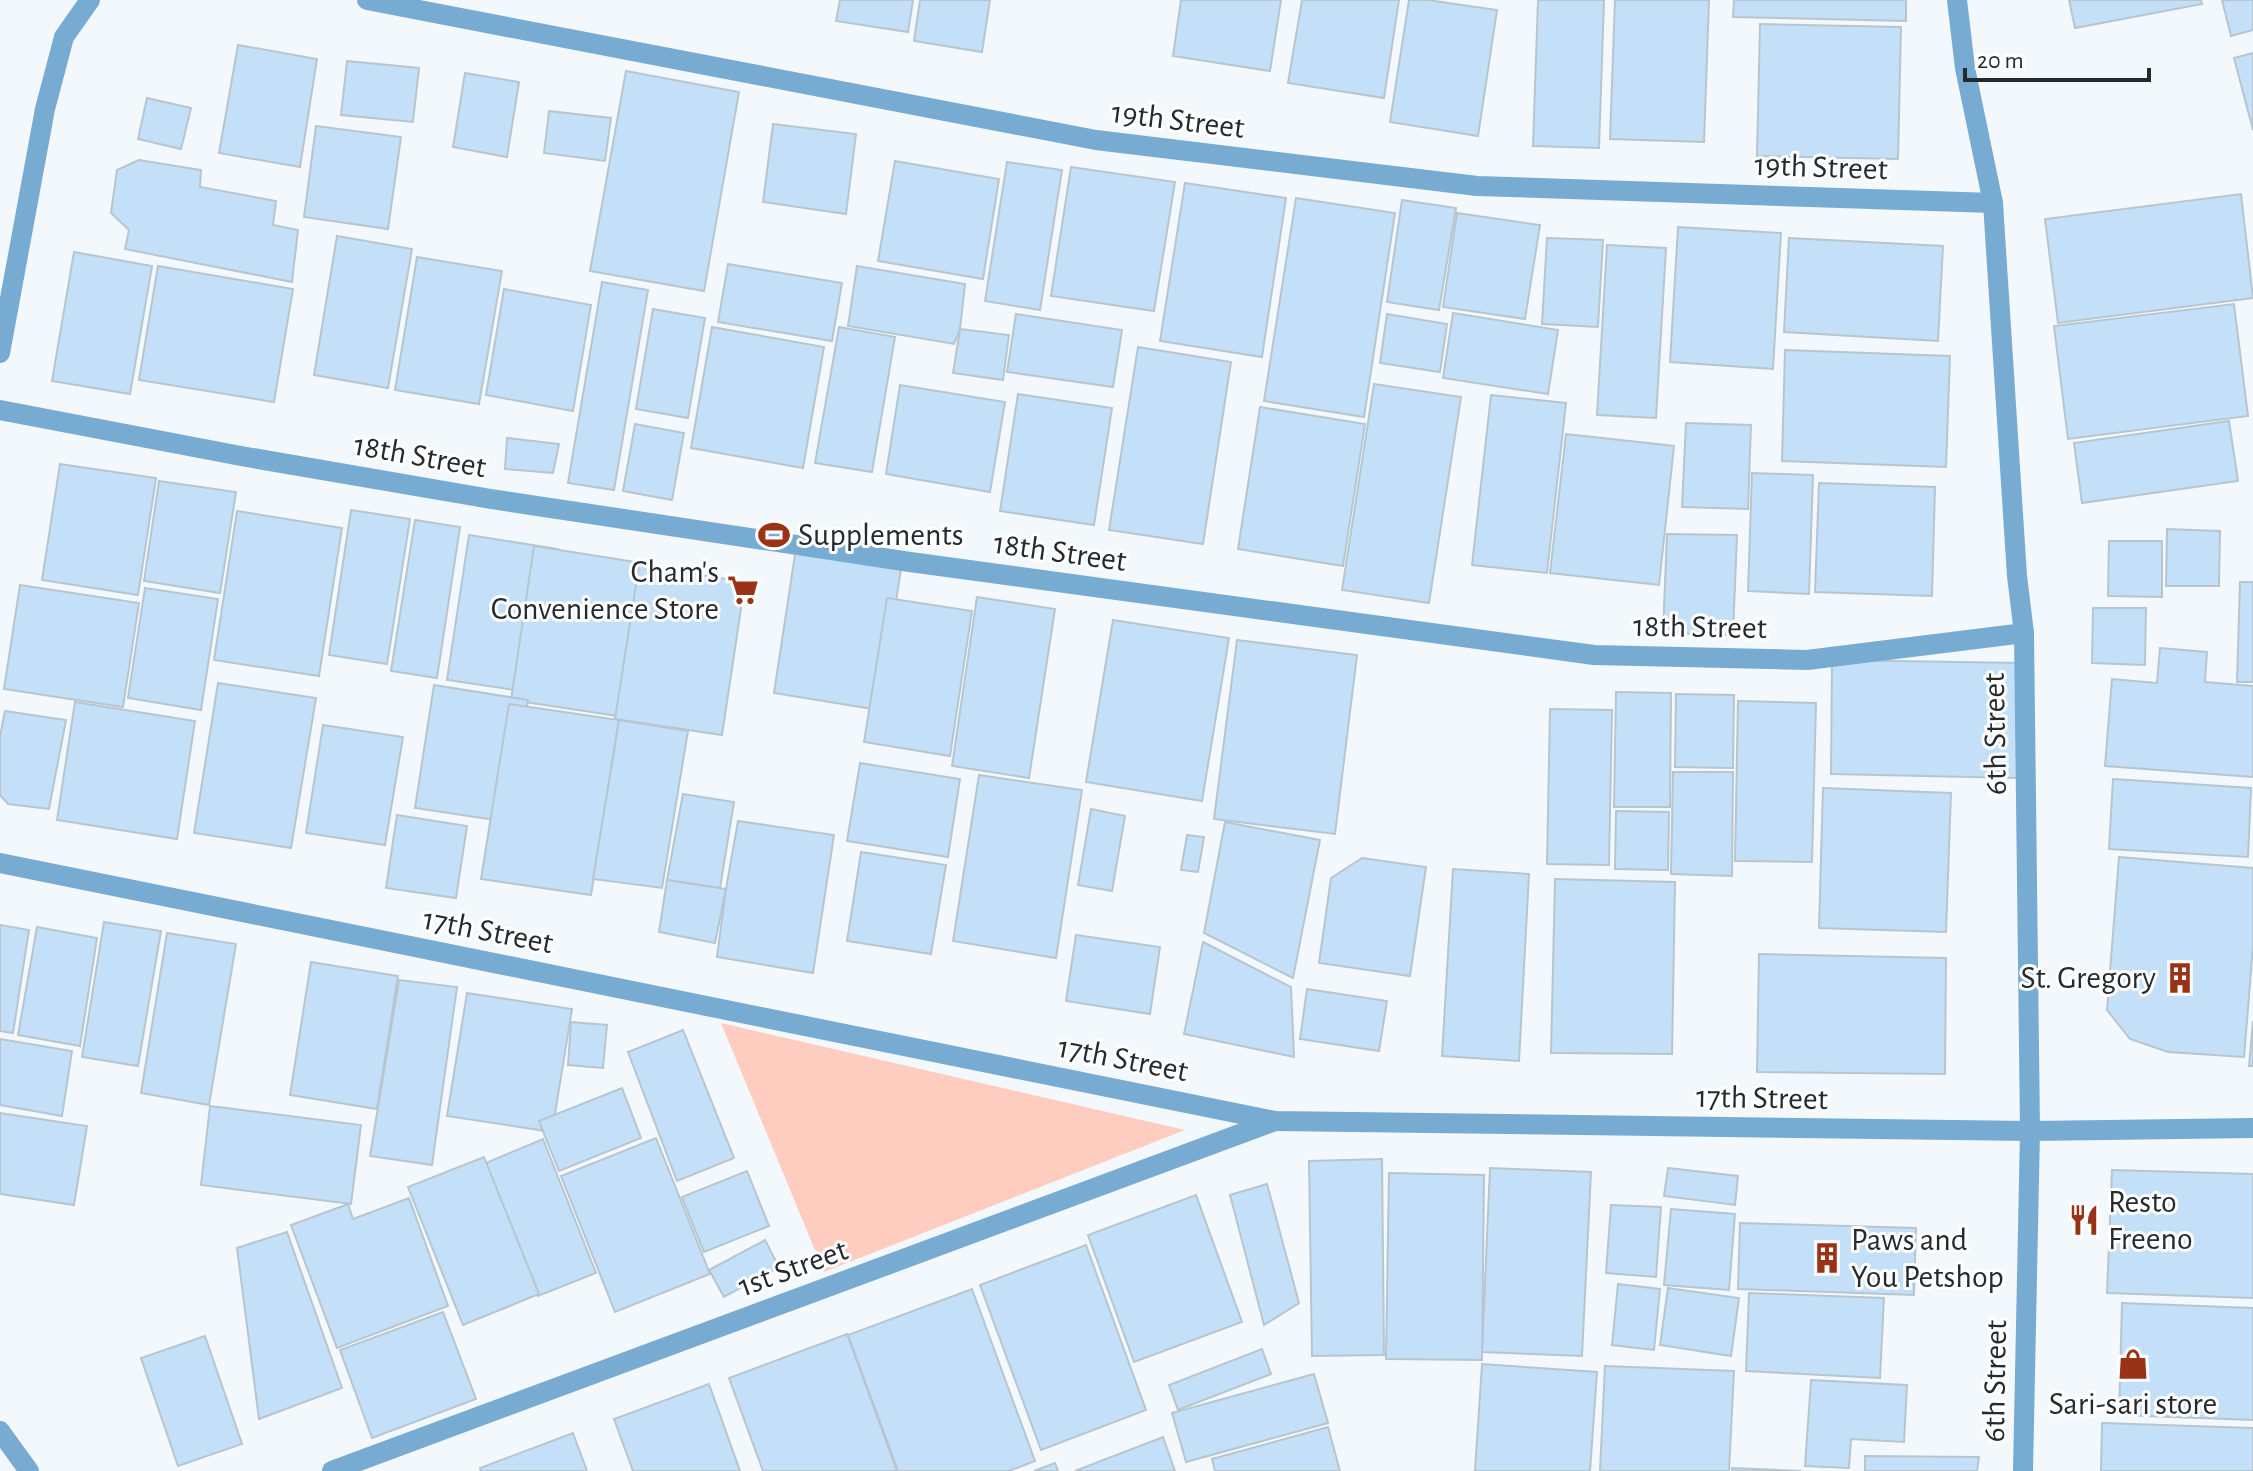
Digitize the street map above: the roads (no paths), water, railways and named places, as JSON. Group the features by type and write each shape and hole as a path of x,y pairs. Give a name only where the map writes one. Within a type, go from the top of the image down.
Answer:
{"street":[{"path":"0,353 45,109 64,37 90,0"},
{"name":"19th Street","path":"367,0 1112,142 1477,186 1993,203"},
{"name":"6th Street","path":"1957,0 1965,68 1993,203 2017,576 2024,633 2030,1131 2023,1471"},
{"name":"18th Street","path":"0,410 491,499 926,564 1594,655 1807,660 2024,633"},
{"name":"17th Street","path":"0,863 1275,1121 2030,1131 2253,1128"},
{"name":"1st Street","path":"332,1471 1275,1121"},
{"path":"0,1431 29,1471"}],"place":[{"name":"Supplements","path":"774,535"},
{"name":"Cham's Convenience Store","path":"743,590"},
{"name":"St. Gregory","path":"2180,978"},
{"name":"Resto Freeno","path":"2084,1220"},
{"name":"Paws and You Petshop","path":"1827,1258"},
{"name":"Sari-sari store","path":"2133,1364"}]}
